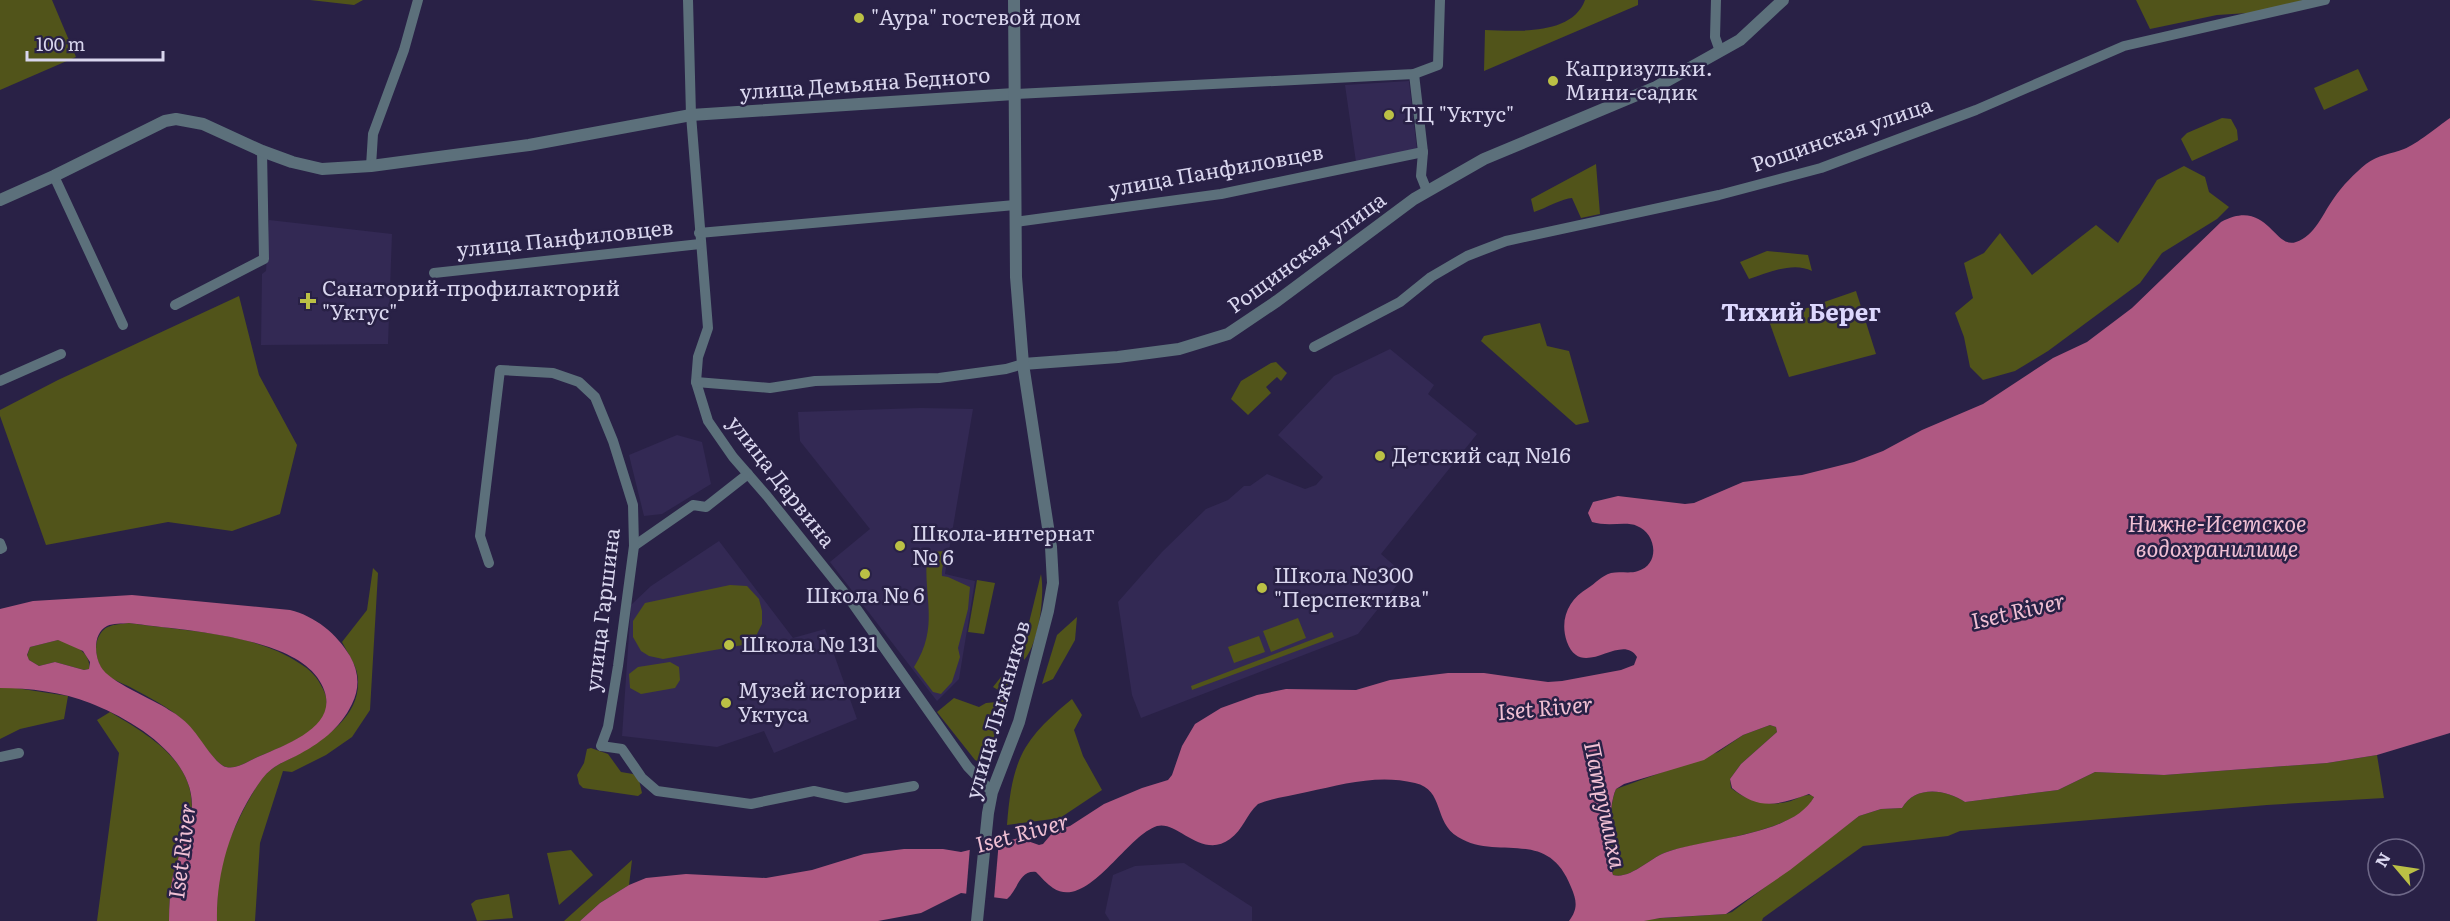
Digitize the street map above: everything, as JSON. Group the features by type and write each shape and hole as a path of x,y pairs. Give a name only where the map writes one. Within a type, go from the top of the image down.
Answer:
{"street":[{"path":"371,166 373,134 404,50 418,0"},
{"name":"улица Дарвина","path":"688,0 691,115 699,239 708,328 698,357 696,382 708,421 851,601 968,767 992,792"},
{"name":"улица Лыжников","path":"977,921 992,792 1019,722 1053,583 1051,547 1023,364 1016,277 1014,0"},
{"path":"1428,191 1421,176 1423,152 1414,74 1438,65 1440,0"},
{"path":"1716,0 1715,37 1720,51"},
{"name":"Рощинская улица","path":"696,382 770,388 815,381 939,378 1006,369 1023,364 1118,357 1179,349 1204,343 1228,333 1268,308 1414,199 1484,159 1656,87 1740,40 1783,0"},
{"name":"Рощинская улица","path":"1314,347 1400,302 1431,277 1467,256 1506,241 1719,195 1821,168 1976,110 2124,46 2325,0"},
{"name":"улица Демьяна Бедного","path":"0,200 165,121 176,119 203,124 262,151 322,170 371,166 529,145 691,115 1014,94 1414,74"},
{"path":"175,305 264,259 262,151"},
{"name":"улица Панфиловцев","path":"1015,222 1221,194 1423,152"},
{"path":"54,176 123,325"},
{"name":"улица Панфиловцев","path":"434,273 699,239 1014,205"},
{"path":"0,381 61,354"},
{"name":"улица Гаршина","path":"489,563 480,536 500,370 553,373 579,382 595,397 613,441 633,505 634,546 608,728 601,746 622,749 642,778 657,791 751,804 814,792 846,798 914,786"},
{"path":"634,546 693,505 706,507 748,474"},
{"path":"0,757 19,753"}],"shaded area":[{"path":"0,0 52,0 76,57 0,90"},
{"path":"310,0 363,0 354,5"},
{"path":"1585,0 1638,0 1638,5 1484,71 1485,30 1511,31 1556,26 1578,12"},
{"path":"2136,0 2324,0 2279,11 2217,15 2150,29"},
{"path":"2358,69 2368,90 2324,110 2314,88"},
{"path":"1409,81 1417,150 1356,162 1345,85"},
{"path":"2222,118 2231,119 2237,130 2238,140 2192,161 2181,139 2187,133"},
{"path":"1596,164 1600,214 1581,218 1572,198 1534,212 1531,199"},
{"path":"2184,166 2205,177 2209,192 2229,207 2217,219 2162,253 2140,283 2048,351 2015,371 1983,380 1970,367 1964,337 1955,313 1973,298 1964,263 1984,253 2000,233 2032,275 2096,225 2118,243 2157,180"},
{"path":"269,220 392,234 388,344 261,345 262,274 266,271"},
{"path":"1767,251 1808,255 1812,271 1805,268 1789,268 1749,279 1740,262"},
{"path":"1856,291 1876,354 1789,377 1769,321"},
{"path":"239,296 259,375 297,445 280,514 232,531 168,522 46,545 0,416 0,410 58,380"},
{"path":"1540,323 1547,346 1569,351 1589,422 1576,425 1481,341 1484,336"},
{"name":"Школа №300 \"Перспектива\"","path":"1390,349 1434,385 1428,394 1477,434 1381,554 1405,575 1358,634 1141,718 1132,695 1118,602 1162,552 1206,509 1228,500 1244,486 1250,486 1267,474 1305,489 1316,485 1323,477 1278,435 1334,376"},
{"path":"1276,362 1287,373 1281,381 1277,377 1266,387 1271,393 1248,415 1231,399 1241,381"},
{"name":"Школа-интернат № 6","path":"921,408 973,409 945,574 975,581 959,679 937,701 830,562 870,529 800,441 798,412"},
{"path":"677,435 702,442 711,484 662,514 644,516 629,455"},
{"name":"Школа № 131","path":"719,541 793,638 825,629 857,719 774,753 764,731 717,747 622,736 631,605 651,586"},
{"path":"946,551 942,576 970,587 968,609 958,648 960,657 952,682 941,694 933,692 914,667 922,652 928,625 927,556 931,552"},
{"path":"373,568 378,573 370,710 352,737 326,755 292,772 283,771 260,843 255,921 217,921 220,869 229,842 258,784 273,768 332,732 348,714 354,703 358,675 342,642 367,610"},
{"path":"1041,574 1040,618 1034,642 1024,660 1023,647"},
{"path":"977,580 995,583 984,634 968,632"},
{"path":"730,585 747,586 759,599 762,624 756,636 743,645 663,659 649,656 641,651 633,637 633,621 645,603"},
{"path":"1077,617 1075,640 1053,679 1042,684 1057,635"},
{"path":"1298,618 1306,638 1271,652 1263,631"},
{"path":"129,623 217,634 261,645 281,653 316,677 327,702 325,714 308,733 283,747 239,766 230,768 221,765 178,716 103,671 96,654 99,635 109,626"},
{"path":"1332,632 1334,637 1192,690 1191,686"},
{"path":"1259,636 1265,652 1234,663 1228,647"},
{"path":"58,640 80,649 87,658 89,669 84,670 55,662 39,666 29,660 27,656 30,647"},
{"path":"670,662 679,667 680,680 675,688 641,694 630,688 629,674 638,667"},
{"path":"1012,663 1004,702 990,717 997,725 991,749 982,763 975,760 937,712 954,698 979,707 986,703 997,702 1000,691 993,687"},
{"path":"0,688 16,688 68,696 64,719 20,729 0,739"},
{"path":"1072,699 1082,715 1074,730 1083,756 1102,790 1060,818 1007,825 1012,784 1023,753 1041,727"},
{"path":"110,712 141,731 168,753 187,782 191,799 191,818 173,875 169,921 97,921 119,753 97,720"},
{"path":"1770,725 1776,727 1777,732 1741,764 1730,779 1731,788 1752,800 1767,803 1783,803 1805,795 1814,796 1806,808 1772,827 1667,852 1626,874 1613,875 1610,832 1613,797 1616,789 1718,752 1743,735"},
{"path":"591,748 608,754 621,772 633,774 639,780 642,793 638,796 583,788 579,784 577,775 584,763 587,749"},
{"path":"2377,755 2384,798 2267,805 1960,831 1948,836 1863,846 1763,918 1762,921 1644,921 1732,912 1859,816 1881,809 1902,808 1915,796 1923,793 1940,792 1965,802 2058,790 2095,772 2164,775 2327,763"},
{"path":"571,850 593,875 559,905 547,853"},
{"path":"632,860 629,885 600,903 580,921 564,921"},
{"path":"1184,863 1252,907 1252,921 1110,921 1105,913 1113,875 1135,866"},
{"path":"509,894 513,918 477,921 471,904 476,900"}],"water":[{"name":"Нижне-Исетское водохранилище","path":"2450,118 2450,733 2377,755 2327,763 2164,775 2095,772 2058,790 1965,802 1940,792 1923,793 1908,801 1902,808 1881,809 1859,816 1790,870 1726,914 1644,921 1569,921 1576,905 1571,887 1561,868 1549,857 1535,851 1473,844 1458,837 1445,823 1431,792 1415,783 1388,779 1348,783 1258,804 1234,835 1220,844 1200,843 1173,828 1157,826 1132,843 1093,881 1079,889 1066,892 1053,888 1036,872 1030,872 1022,877 1007,899 961,893 921,913 878,921 580,921 600,903 629,885 646,878 686,874 766,878 812,870 864,854 904,849 943,849 961,852 1019,838 1039,845 1043,844 1054,831 1070,826 1104,804 1168,780 1182,746 1195,724 1221,708 1257,695 1286,689 1356,690 1390,680 1448,673 1484,673 1548,682 1562,681 1621,670 1634,665 1637,657 1630,651 1621,649 1582,658 1574,653 1567,642 1564,625 1567,610 1581,593 1607,574 1635,572 1645,567 1653,556 1652,541 1637,526 1592,522 1588,513 1593,502 1618,496 1685,504 1694,503 1743,482 1802,475 1854,462 1883,451 1922,430 1983,404 2053,358 2087,342 2132,308 2221,222 2237,216 2249,216 2259,219 2281,239 2288,242 2303,239 2318,223 2341,189 2366,164 2409,147","holes":["1770,725 1776,727 1777,732 1741,764 1730,779 1732,788 1751,800 1769,804 1809,794 1814,797 1803,810 1788,820 1769,828 1667,852 1626,874 1613,875 1610,832 1611,807 1616,789 1624,784 1704,760 1743,735"]},
{"name":"Iset River","path":"132,595 290,610 317,621 339,640 350,656 357,674 357,686 355,698 347,713 321,741 269,771 242,811 223,865 219,883 217,921 169,921 173,875 188,832 192,805 189,787 182,770 171,755 140,729 90,703 46,691 0,688 0,609 33,601","holes":["129,623 230,637 257,643 281,652 302,663 317,677 325,693 326,706 321,718 301,737 239,766 226,767 213,757 191,727 176,714 122,684 101,667 96,645 102,629 109,625","58,640 83,651 90,662 89,669 84,670 55,662 39,666 29,660 27,655 30,647"]}],"pier":[{"path":"999,840 994,899 966,896 970,847"}],"place":[{"name":"\"Аура\" гостевой дом","path":"859,18"},
{"name":"Капризульки. Мини-садик","path":"1553,81"},
{"name":"ТЦ \"Уктус\"","path":"1389,115"},
{"name":"Санаторий-профилакторий \"Уктус\"","path":"308,301"},
{"name":"Детский сад №16","path":"1380,456"},
{"name":"Школа-интернат № 6","path":"900,546"},
{"name":"Школа № 6","path":"865,574"},
{"name":"Школа №300 \"Перспектива\"","path":"1262,588"},
{"name":"Школа № 131","path":"729,645"},
{"name":"Музей истории Уктуса","path":"726,703"}],"district":[{"name":"Тихий Берег","path":"1801,313"}],"water label":[{"name":"Патрушиха","path":"1605,805"}]}
